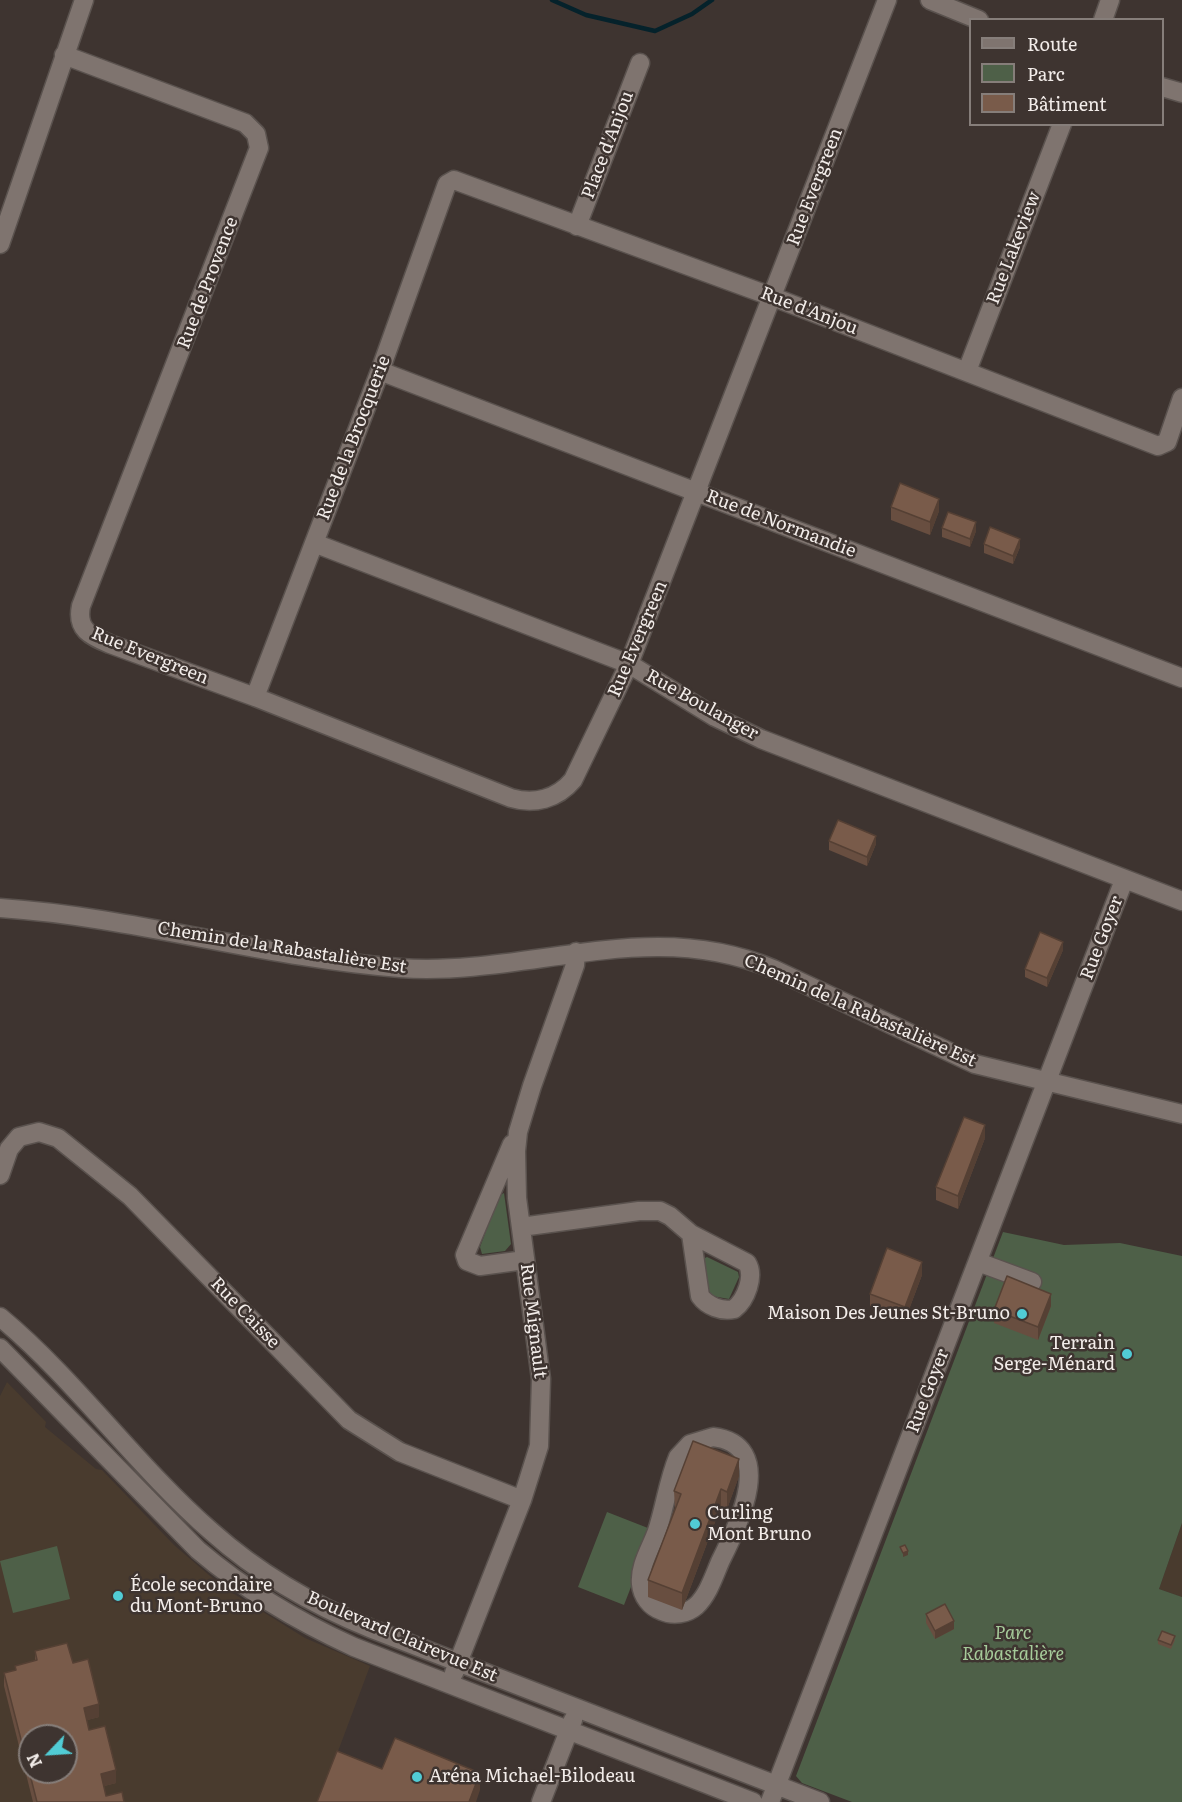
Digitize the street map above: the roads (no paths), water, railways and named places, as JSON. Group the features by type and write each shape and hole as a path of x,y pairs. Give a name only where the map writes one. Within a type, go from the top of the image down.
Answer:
{"street":[{"path":"0,244 84,0"},
{"name":"Rue Evergreen","path":"82,628 93,637 110,644 255,697 511,798 531,801 558,794 573,780 629,664 887,0"},
{"path":"930,0 974,18"},
{"path":"1104,18 1110,0"},
{"name":"Rue de Provence","path":"64,55 241,120 256,134 259,148 81,606 82,628"},
{"name":"Place d'Anjou","path":"577,226 640,63"},
{"path":"1164,88 1182,93"},
{"name":"Rue Lakeview","path":"967,372 1061,126"},
{"name":"Rue d'Anjou","path":"454,180 772,297 1155,445 1163,445 1168,440 1182,398"},
{"name":"Rue de la Brocquerie","path":"255,697 380,370 447,184 454,180"},
{"name":"Rue de Normandie","path":"380,370 1182,678"},
{"name":"Rue Boulanger","path":"314,543 629,664 715,717 761,739 1182,901"},
{"name":"Rue Goyer","path":"773,1794 1124,880"},
{"name":"Chemin de la Rabastalière Est","path":"0,908 88,918 299,955 399,968 473,968 576,952 669,946 731,954 796,980 958,1057 1046,1082 1182,1114"},
{"name":"Rue Mignault","path":"450,1684 522,1500 539,1446 542,1413 539,1362 516,1181 518,1132 575,966 576,952"},
{"name":"Rue Caisse","path":"0,1175 9,1149 19,1137 39,1132 58,1138 137,1203 338,1410 361,1429 414,1458 522,1500"},
{"path":"518,1132 465,1255 467,1261 476,1266 525,1260"},
{"path":"521,1227 651,1210 670,1216 691,1234"},
{"path":"978,1262 1032,1282"},
{"name":"Boulevard Clairevue Est","path":"0,1317 49,1364 192,1514 231,1549 280,1583 325,1608 578,1708 773,1794 820,1802"},
{"name":"Boulevard Clairevue Est","path":"0,1348 158,1512 226,1574 272,1604 319,1631 753,1802"},
{"path":"713,1437 730,1442 743,1454 748,1464 750,1476 746,1497 729,1544 704,1594 690,1610 675,1614 664,1612 654,1607 644,1595 641,1574 657,1531 675,1466 686,1447 701,1438 713,1437"},
{"path":"541,1802 578,1708"}],"waterway":[{"path":"552,0 586,15 655,31 692,14 712,0"}],"place":[{"name":"Maison Des Jeunes St-Bruno","path":"1022,1314"},
{"name":"Terrain Serge-Ménard","path":"1127,1354"},
{"name":"Curling Mont Bruno","path":"695,1524"},
{"name":"École secondaire du Mont-Bruno","path":"118,1596"},
{"name":"Aréna Michael-Bilodeau","path":"417,1777"}],"park label":[{"name":"Parc Rabastalière","path":"1013,1644"}]}
